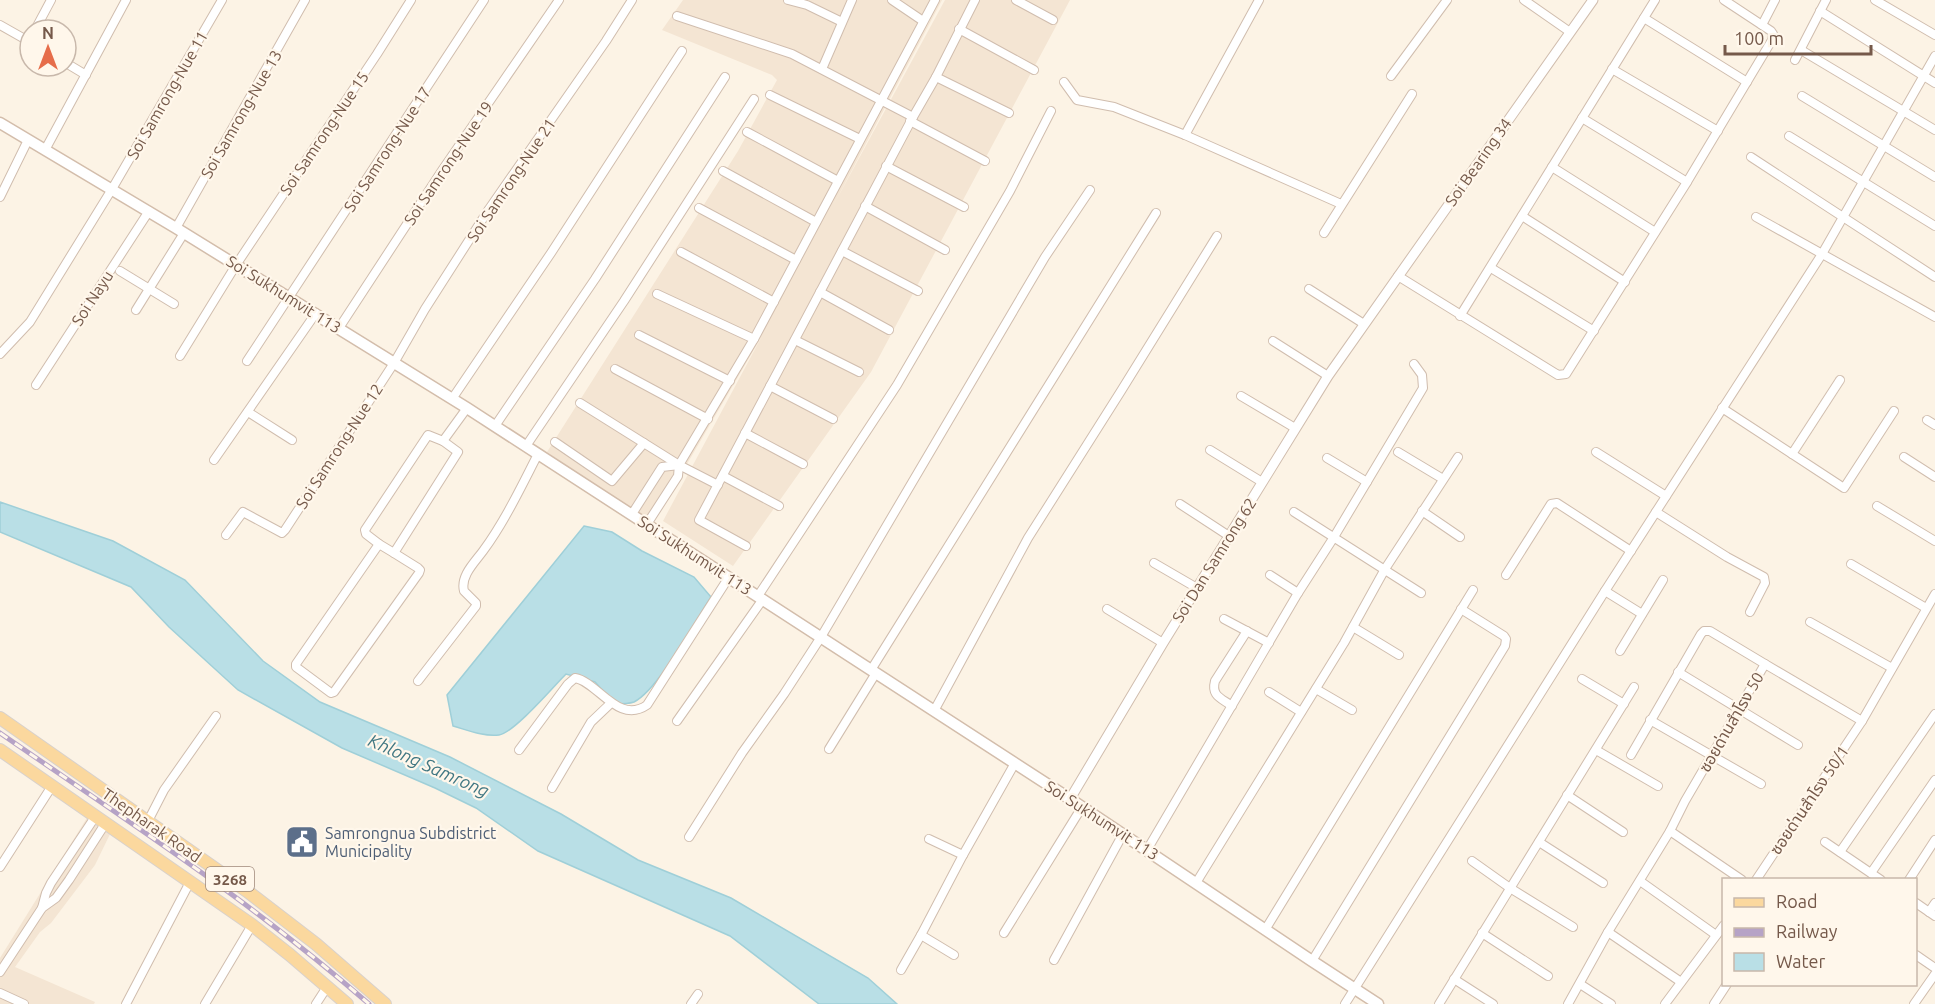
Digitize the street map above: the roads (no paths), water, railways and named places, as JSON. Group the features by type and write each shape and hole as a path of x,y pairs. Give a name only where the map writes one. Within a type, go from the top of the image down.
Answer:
{"main road":[{"name":"Soi Sukhumvit 113","path":"0,123 149,211 468,408 1015,763 1311,962 1378,1004"},
{"name":"Thepharak Road","path":"0,718 282,918 385,1004"},
{"name":"Thepharak Road","path":"0,750 252,925 347,1004"}],"street":[{"path":"41,18 51,0"},
{"path":"45,150 126,0"},
{"name":"Soi Samrong-Nue 11","path":"0,354 30,322 112,189 222,0"},
{"name":"Soi Samrong-Nue 13","path":"136,310 150,290 180,230 306,0"},
{"name":"Soi Samrong-Nue 15","path":"180,356 236,265 411,0"},
{"name":"Soi Samrong-Nue 17","path":"289,297 484,0"},
{"name":"Soi Samrong-Nue 19","path":"339,328 443,169 559,0"},
{"name":"Soi Samrong-Nue 21","path":"394,363 425,309 489,209 632,0"},
{"path":"788,0 807,5 842,22"},
{"path":"822,69 852,0"},
{"path":"892,0 923,21"},
{"path":"648,524 678,476 679,465 754,339 935,0"},
{"path":"746,546 699,520 975,0"},
{"path":"1016,0 1053,20"},
{"path":"1185,135 1259,0"},
{"path":"1391,76 1447,0"},
{"path":"1524,0 1570,32"},
{"name":"Soi Bearing 34","path":"1364,324 1593,0"},
{"path":"1460,316 1655,0"},
{"path":"1398,276 1558,375 1569,372 1772,40 1773,34 1724,0"},
{"path":"1762,25 1775,0"},
{"path":"1795,60 1826,0"},
{"path":"1875,0 1935,35"},
{"path":"1820,11 1935,83"},
{"path":"677,16 792,54 881,100 985,161"},
{"path":"1644,18 1747,82"},
{"path":"0,25 18,35"},
{"path":"959,29 1034,70"},
{"path":"1801,50 1935,130"},
{"path":"452,399 552,253 682,51"},
{"path":"1345,1004 1605,591 1822,254 1935,56"},
{"path":"1612,69 1718,131"},
{"path":"78,70 86,75"},
{"path":"495,426 595,279 725,77"},
{"path":"936,77 1009,113"},
{"path":"1064,82 1077,100 1114,107 1185,135 1341,204"},
{"path":"770,94 860,139"},
{"path":"1324,233 1412,94"},
{"path":"1802,96 1935,177"},
{"path":"526,446 624,301 754,99"},
{"path":"677,721 897,385 1010,191 1050,111"},
{"path":"1582,118 1687,182"},
{"path":"747,132 838,181"},
{"path":"1789,136 1935,226"},
{"path":"0,197 28,140"},
{"path":"1751,157 1935,277"},
{"path":"886,166 964,207"},
{"path":"1552,167 1655,232"},
{"path":"723,171 816,222"},
{"path":"689,837 820,637 1044,256 1090,190"},
{"path":"866,206 945,250"},
{"path":"699,208 796,260"},
{"name":"Soi Nayu","path":"36,385 149,211"},
{"path":"829,749 874,671 1156,213"},
{"path":"1522,216 1625,282"},
{"path":"1756,217 1934,313"},
{"path":"934,711 1028,538 1217,236"},
{"path":"842,251 918,291"},
{"path":"681,252 774,302"},
{"path":"1491,268 1594,331"},
{"path":"120,271 174,304"},
{"path":"1309,289 1364,324"},
{"path":"820,292 889,330"},
{"path":"657,294 754,339"},
{"path":"248,362 289,297"},
{"path":"214,460 316,313"},
{"name":"Soi Dan Samrong 62","path":"1070,800 1295,428 1364,324"},
{"path":"639,335 730,381"},
{"path":"795,339 859,372"},
{"path":"1273,341 1328,376"},
{"name":"Soi Samrong-Nue 12","path":"226,535 243,512 282,533 285,530 394,363"},
{"path":"1147,850 1298,593 1424,388 1422,375 1414,364"},
{"path":"615,369 708,419"},
{"path":"1792,454 1840,380"},
{"path":"770,386 833,419"},
{"path":"1241,396 1295,428"},
{"path":"580,403 679,465 718,485"},
{"path":"443,441 468,408"},
{"path":"1722,408 1844,488 1894,411"},
{"path":"248,412 292,440"},
{"path":"1927,420 1935,425"},
{"path":"745,432 803,464"},
{"path":"379,544 295,666 331,693 334,692 419,573 418,568 379,544 366,534 365,530 426,436 431,435 456,450 457,456 394,553"},
{"path":"555,442 612,481 644,443"},
{"path":"1210,450 1262,482"},
{"path":"1398,452 1443,479"},
{"path":"1596,452 1666,496"},
{"path":"418,681 476,606 476,603 464,591 463,579 515,501 538,454"},
{"path":"1196,883 1316,689 1385,569 1458,457"},
{"path":"1327,458 1367,482"},
{"path":"1905,458 1935,477"},
{"path":"632,514 662,467 679,465"},
{"path":"723,476 779,506"},
{"path":"1506,575 1553,503 1557,503 1631,551"},
{"path":"1180,504 1229,536"},
{"path":"1877,506 1935,541"},
{"path":"1294,512 1421,593"},
{"path":"1422,512 1460,537"},
{"path":"1656,512 1727,557 1764,577 1765,583 1750,612"},
{"path":"1154,563 1197,588"},
{"path":"1851,564 1926,608"},
{"path":"1270,575 1298,593"},
{"path":"519,750 572,679 581,680 611,703 630,710 637,710 647,705 729,577"},
{"path":"1620,651 1664,580"},
{"path":"1265,930 1473,590"},
{"path":"1605,591 1642,614"},
{"path":"1862,721 1935,594"},
{"path":"1107,609 1163,643"},
{"path":"1311,962 1505,646 1504,636 1461,609"},
{"path":"1224,619 1269,644"},
{"path":"1810,622 1892,668"},
{"path":"1353,627 1399,655"},
{"path":"1232,706 1216,694 1213,688 1215,681 1247,631"},
{"path":"1631,756 1701,634 1710,631 1765,664"},
{"name":"ซอยด่านสำโรง 50","path":"1568,1004 1765,664 1862,721"},
{"path":"1678,672 1798,745"},
{"path":"1582,679 1624,704"},
{"path":"1439,1004 1634,687"},
{"path":"1316,689 1352,710"},
{"path":"1269,692 1301,712"},
{"path":"552,788 591,722 611,703"},
{"path":"1840,852 1935,714"},
{"path":"148,821 164,790 216,716"},
{"path":"1650,720 1761,784"},
{"name":"ซอยด่านสำโรง 50/1","path":"1757,878 1862,721"},
{"path":"1596,750 1658,786"},
{"path":"901,970 1015,763"},
{"path":"1871,873 1935,780"},
{"path":"0,867 52,786"},
{"path":"1567,795 1623,832"},
{"path":"1004,933 1082,807"},
{"path":"42,908 56,898 100,820"},
{"path":"0,972 42,908 51,884 100,820"},
{"path":"1670,831 1740,878"},
{"path":"1053,960 1123,834"},
{"path":"929,839 963,855"},
{"path":"1910,878 1935,840"},
{"path":"1539,842 1603,883"},
{"path":"1825,842 1879,878"},
{"path":"1472,861 1510,888 1573,927"},
{"path":"1640,881 1716,935"},
{"path":"126,1004 190,882"},
{"path":"1917,904 1932,914 1935,903"},
{"path":"205,1004 252,925"},
{"path":"1665,1004 1722,928"},
{"path":"1608,932 1681,982"},
{"path":"1482,933 1548,976"},
{"path":"921,935 954,955"},
{"path":"1917,956 1935,968"},
{"path":"1914,1004 1935,974"},
{"path":"1455,979 1493,1004"},
{"path":"1580,984 1611,1004"},
{"path":"1714,1004 1726,986"},
{"path":"316,1004 327,987"},
{"path":"0,993 24,1004"},
{"path":"691,1004 698,994"}],"water":[{"name":"Khlong Samrong","path":"0,502 113,541 185,580 263,661 320,702 450,757 561,814 638,860 731,898 868,978 897,1004 819,1004 730,936 538,851 476,808 342,748 238,690 169,627 131,587 0,532"},
{"path":"584,526 612,532 642,551 694,577 711,597 676,654 654,684 634,702 615,704 595,682 566,674 524,718 506,732 499,735 487,735 453,726 447,695"}],"railway":[{"path":"0,733 235,897 281,931 369,1004"}],"place":[{"name":"Samrongnua Subdistrict Municipality","path":"302,842"}]}
